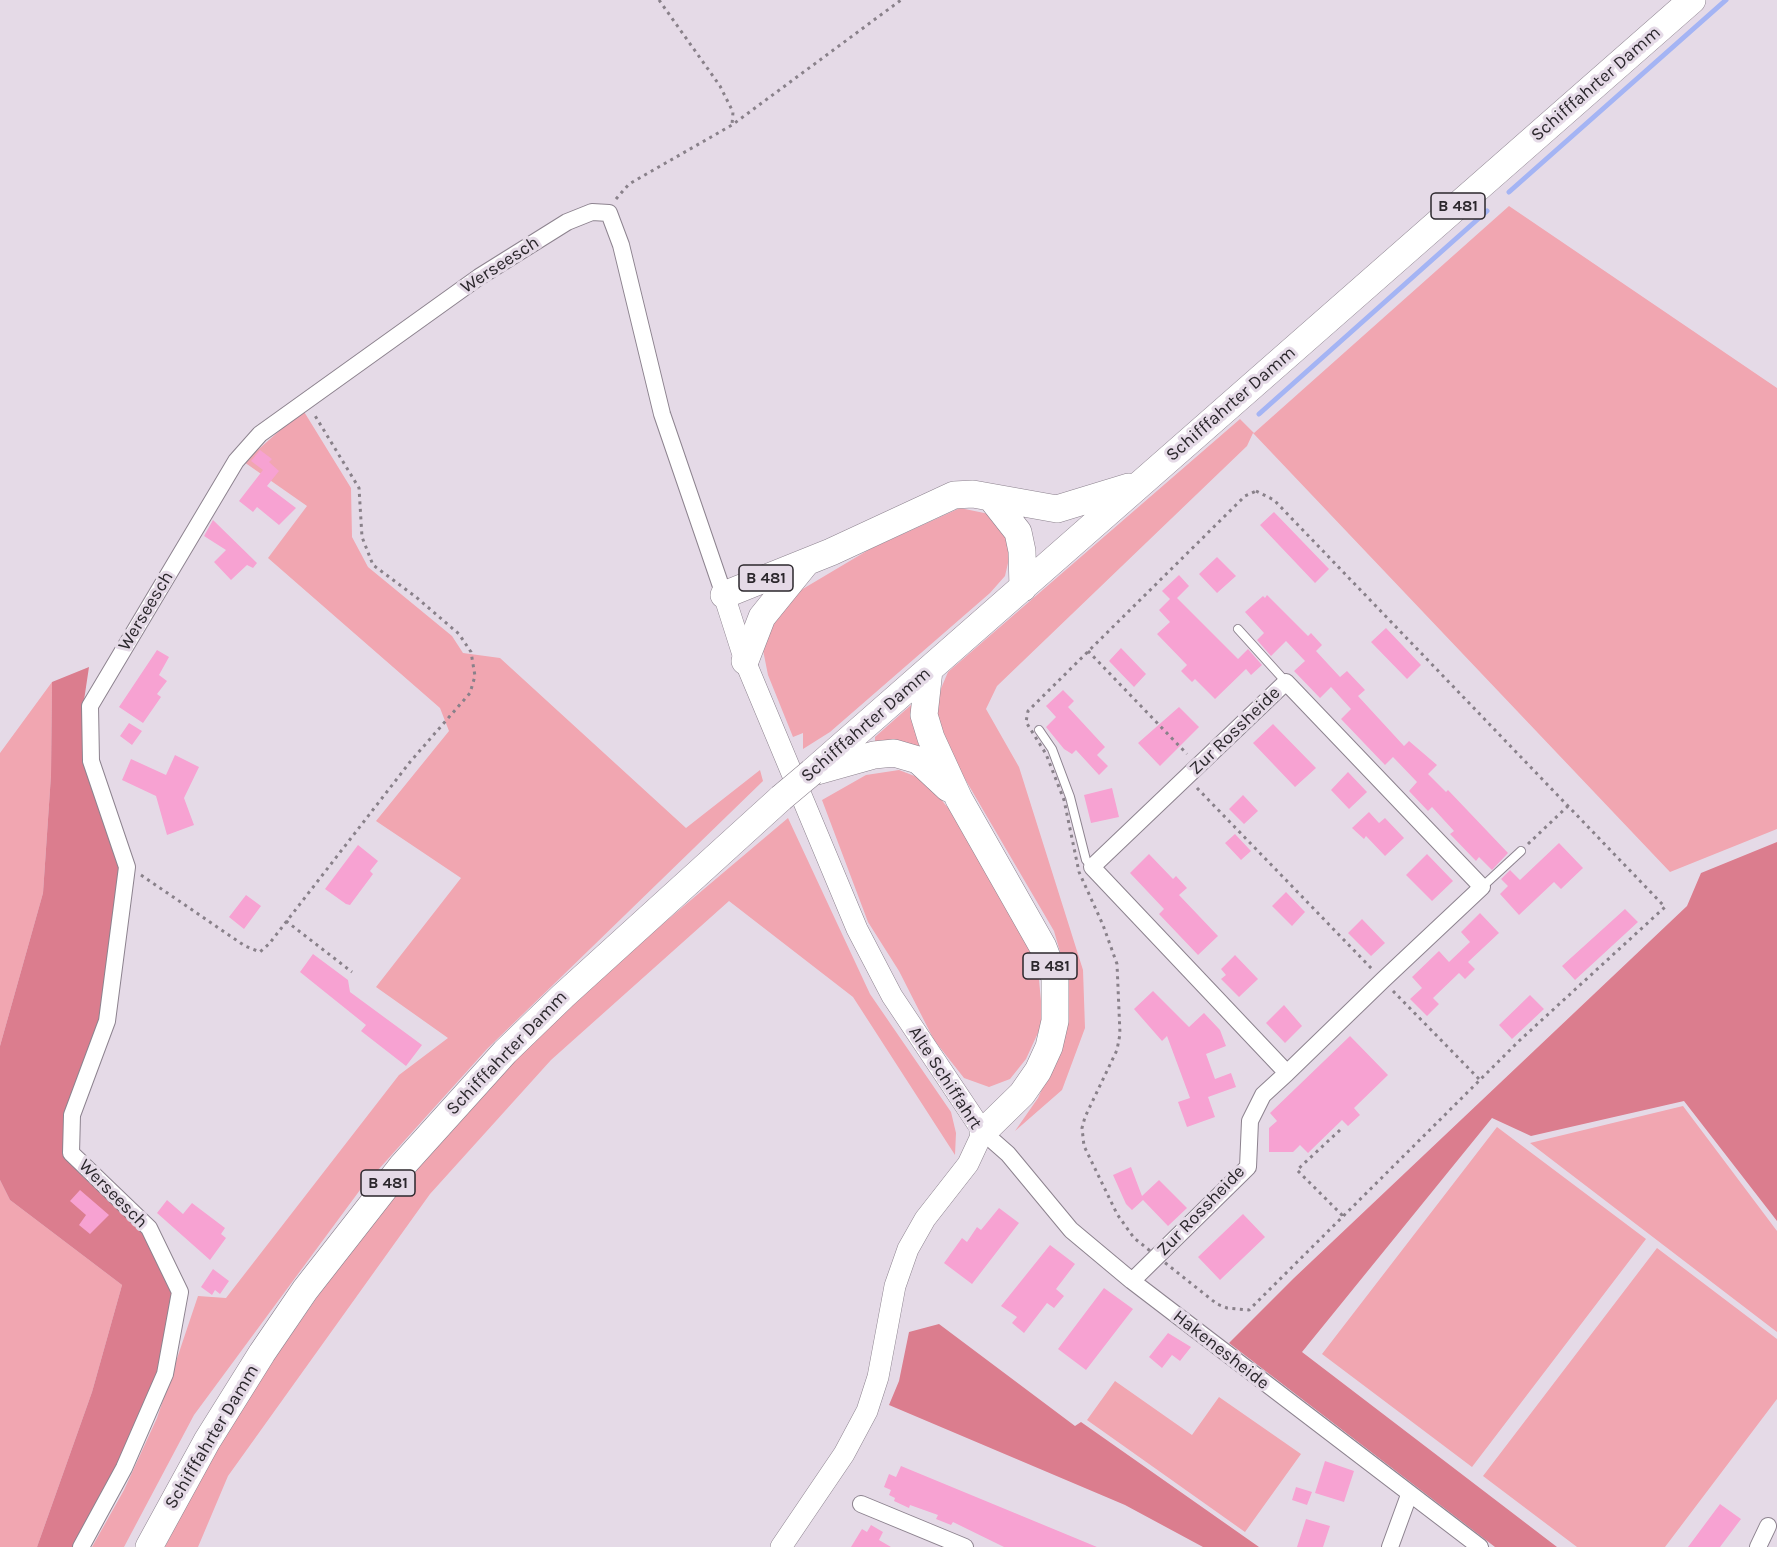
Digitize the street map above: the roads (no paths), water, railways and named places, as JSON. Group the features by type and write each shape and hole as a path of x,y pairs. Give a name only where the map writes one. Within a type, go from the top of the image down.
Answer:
{"highway":[{"name":"Schifffahrter Damm","path":"149,1547 207,1441 305,1290 402,1166 505,1052 563,996 781,798 1692,0"},
{"name":"B 481","path":"724,595 808,561 954,495 973,494 1057,509 1086,502 1144,481"},
{"path":"992,499 1018,532 1022,551 1023,588"},
{"name":"B 481","path":"746,661 762,617 808,561"},
{"name":"B 481","path":"929,670 924,715 931,738 959,799 1043,946 1054,978 1055,1021 1049,1047 1038,1071 1022,1094 983,1131"},
{"name":"B 481","path":"812,772 874,755 894,753 918,760 959,799"}],"street":[{"name":"Werseesch","path":"81,1547 124,1468 165,1374 180,1292 149,1228 71,1153 72,1114 107,1021 127,867 91,761 90,706 236,461 260,434 479,277 567,222 592,212 609,213 621,245 662,414 724,595"},
{"name":"Alte Schiffahrt","path":"724,595 746,661 857,929 892,996 983,1131 968,1164 925,1219 908,1249 895,1286 878,1377 867,1411 844,1454 781,1547"},
{"name":"Zur Rossheide","path":"1092,867 1286,682 1482,887 1263,1095 1250,1121 1248,1167 1132,1281"},
{"path":"1092,867 1287,1073"},
{"name":"Hakenesheide","path":"983,1131 1008,1154 1071,1230 1132,1281 1409,1495 1480,1547"},
{"path":"1390,1547 1409,1495"},
{"path":"861,1504 965,1547"},
{"path":"1758,1547 1768,1526"}],"lane":[{"path":"1238,629 1286,682"},
{"path":"1039,730 1052,749 1070,797 1086,860 1092,867"},
{"path":"1482,887 1521,850"}],"waterway":[{"path":"1509,192 1726,0"},
{"path":"1259,414 1487,211"}]}
